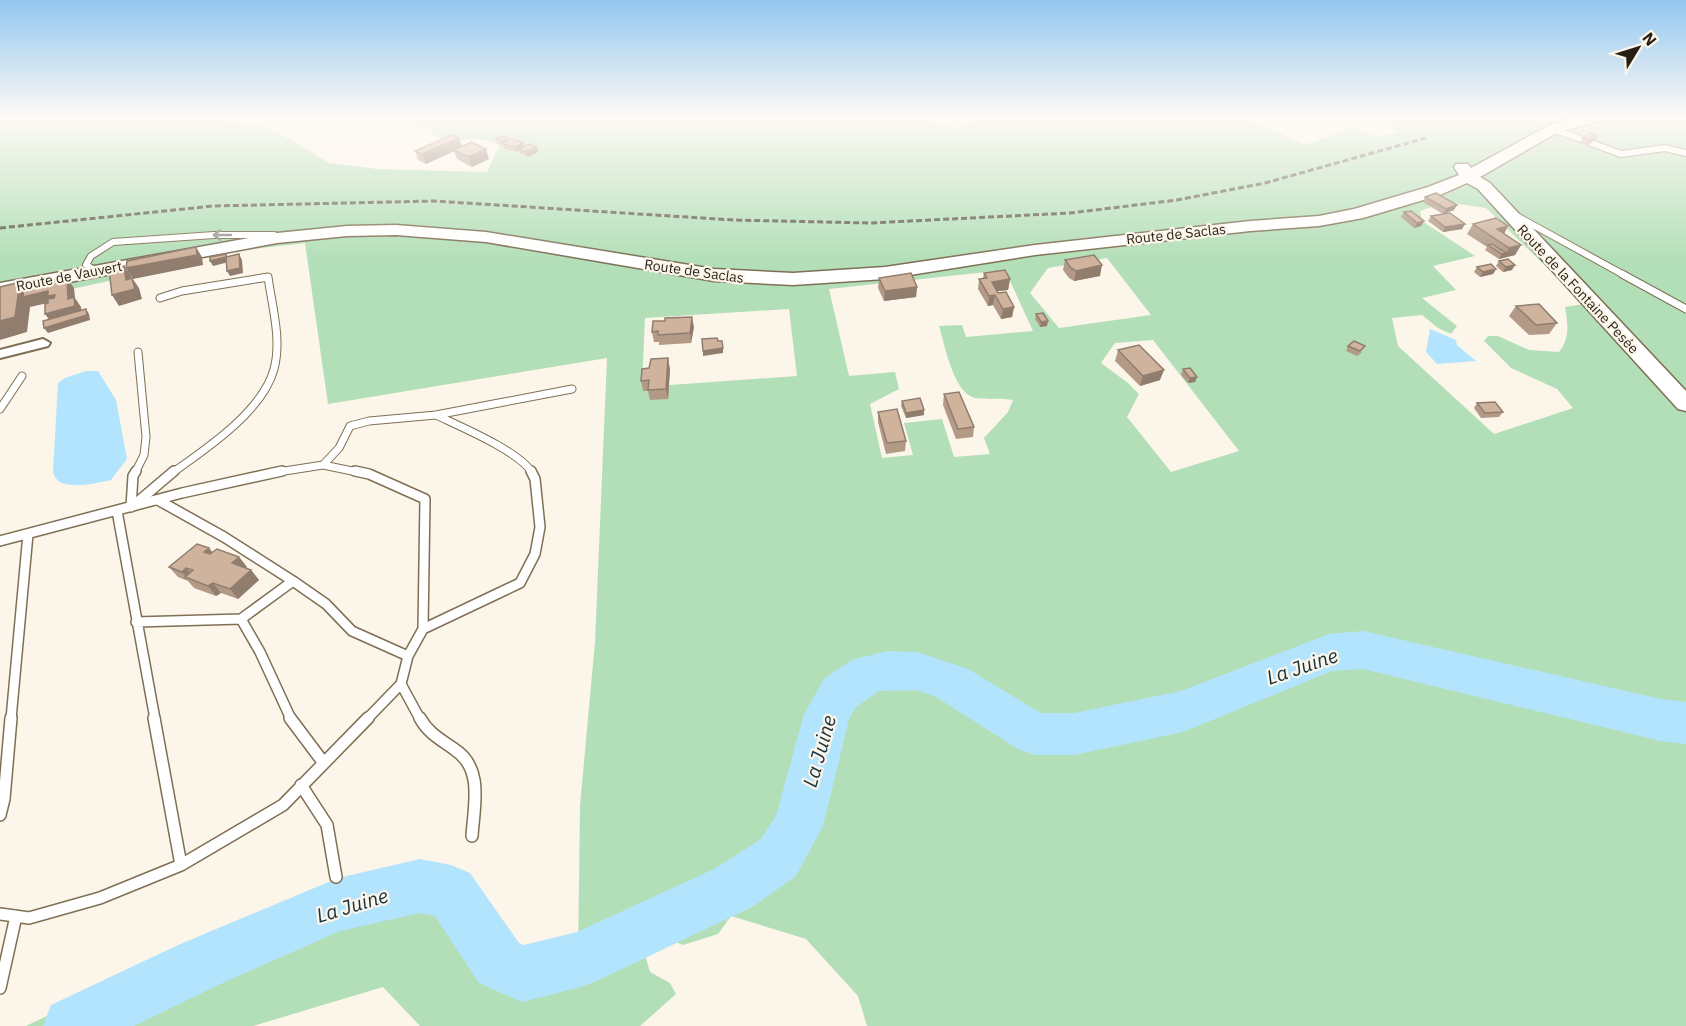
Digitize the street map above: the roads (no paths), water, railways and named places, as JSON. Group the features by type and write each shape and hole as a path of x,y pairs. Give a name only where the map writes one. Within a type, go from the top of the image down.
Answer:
{"main road":[{"name":"Route de Saclas","path":"139,262 221,247 346,231 430,231 486,237 694,273 750,279 793,279 885,273 1035,250 1250,226 1319,221 1357,214 1434,191 1464,171 1480,164"},
{"name":"Route de la Fontaine Pesée","path":"1464,171 1484,186 1686,404"},
{"name":"Route de Vauvert","path":"0,289 85,270 139,262"}],"street":[{"path":"0,354 43,344"}],"lane":[{"path":"1504,209 1686,309"},
{"path":"20,294 85,270 91,256 100,249 122,241 214,235 301,236"},
{"path":"131,507 175,471 210,447 261,395 274,370 275,345 268,277 182,291 160,298"},
{"path":"131,507 133,476 144,456 146,437 138,352"},
{"path":"0,409 22,376"},
{"path":"323,465 339,448 350,426 369,421 436,415 572,389"},
{"path":"423,629 520,583 535,554 540,527 535,478 529,467 499,446 436,415"},
{"path":"0,541 264,474 323,465 369,474 425,499 423,629 408,656 401,684 283,805 181,865 100,898 29,918 0,914"},
{"path":"158,500 224,537 293,581 326,604 352,631 408,656"},
{"path":"117,511 181,865"},
{"path":"0,815 4,799 28,534"},
{"path":"136,622 241,619 293,581"},
{"path":"241,619 260,652 286,712 323,762"},
{"path":"401,684 427,731 464,754 477,779 472,836"},
{"path":"301,785 327,825 336,877"},
{"path":"0,988 16,916"}],"water":[{"path":"1430,329 1456,340 1457,345 1476,361 1437,364 1426,352"},
{"path":"86,371 98,371 116,400 127,459 111,480 87,485 69,485 61,483 53,471 58,383 65,378"}],"waterway":[{"name":"La Juine","path":"72,1026 198,965 338,905 420,886 451,892 499,963 522,974 581,959 733,888 778,858 798,826 827,714 840,693 868,674 887,670 917,671 952,683 1035,734 1074,734 1183,711 1329,653 1363,650 1661,720 1686,723"}],"railway":[{"path":"0,228 213,206 434,201 734,220 870,223 1070,213 1177,200 1265,183 1333,164"}]}
